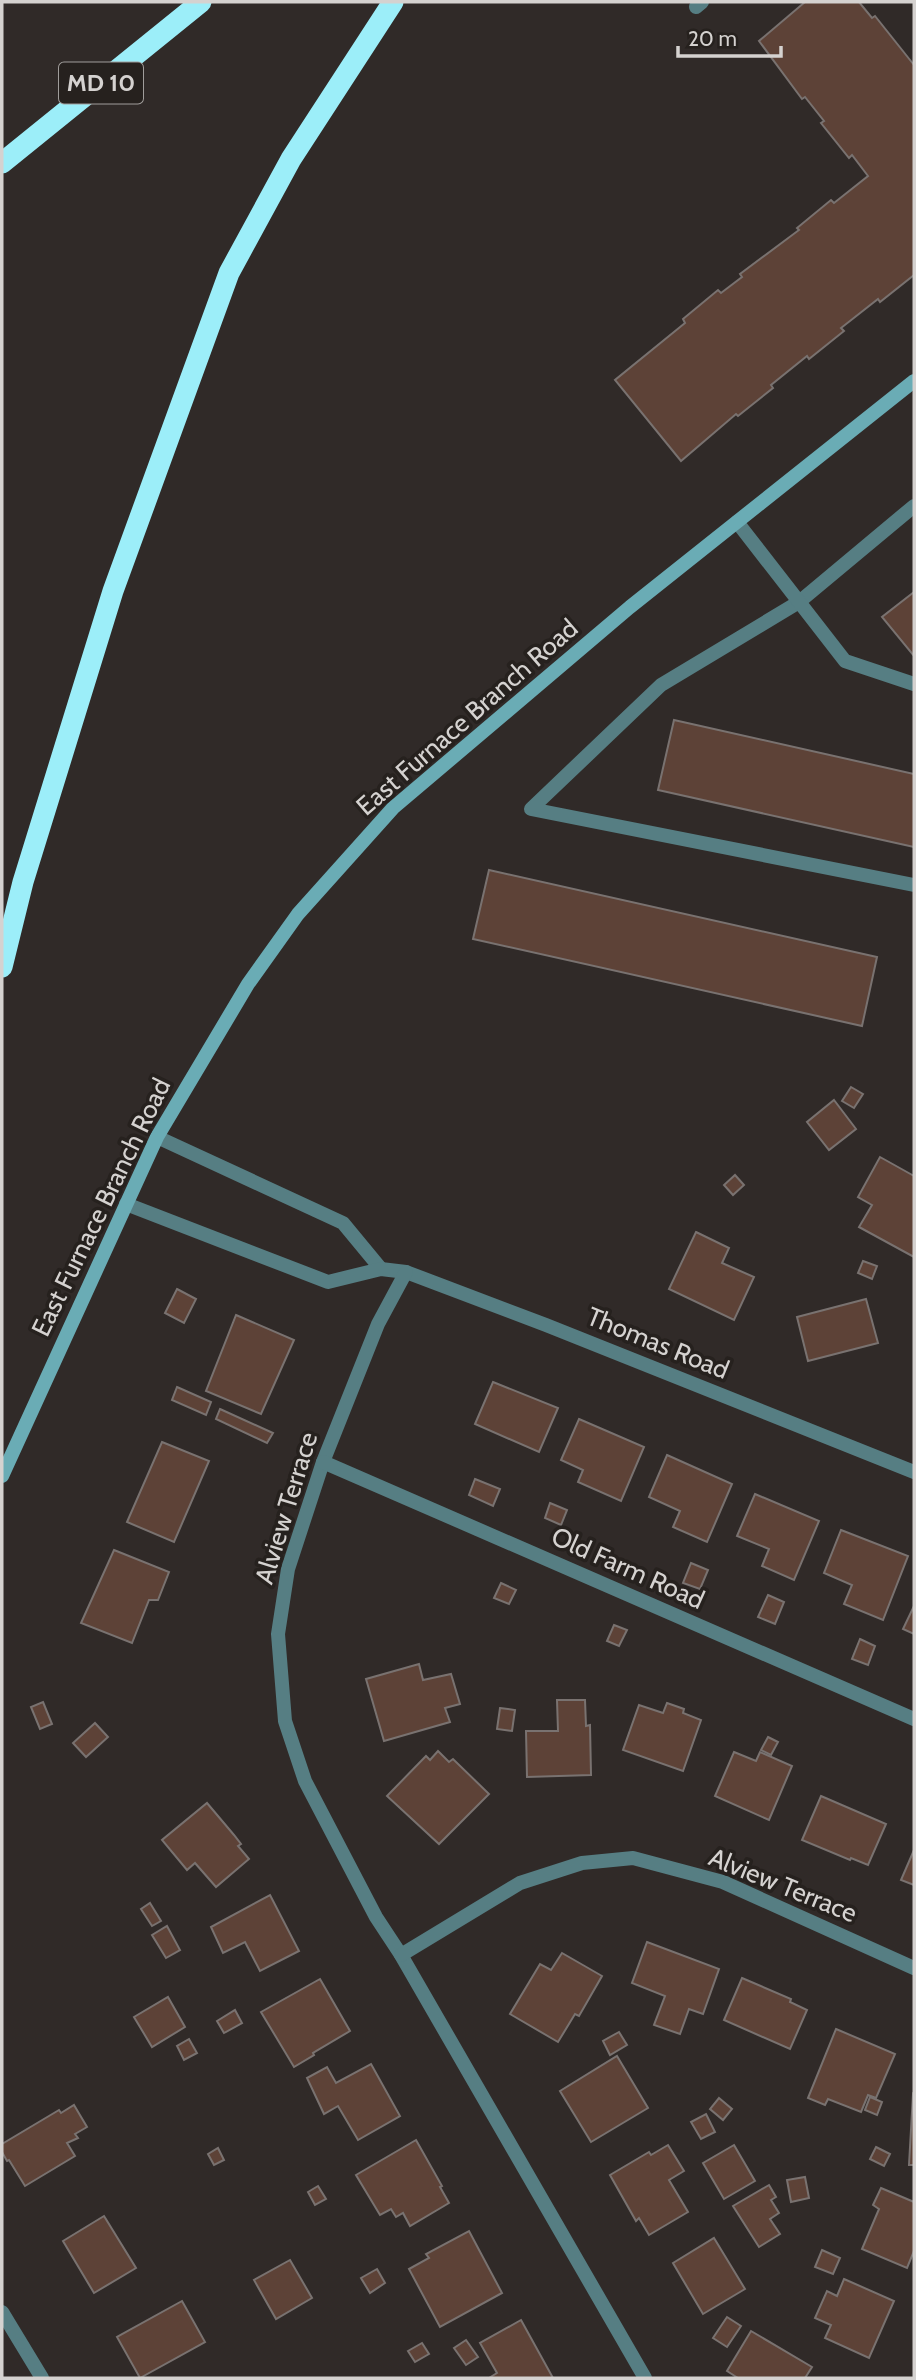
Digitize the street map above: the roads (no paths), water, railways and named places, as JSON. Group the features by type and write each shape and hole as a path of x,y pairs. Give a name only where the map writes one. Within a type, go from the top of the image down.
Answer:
{"highway":[{"name":"MD 10","path":"2,163 201,2"},
{"path":"2,967 23,882 113,591 229,274 291,159 393,2"}],"main road":[{"name":"East Furnace Branch Road","path":"2,1476 157,1136 248,984 299,914 393,808 630,607 914,381"}],"street":[{"path":"914,506 799,602 660,685 531,808 914,886"},
{"path":"737,522 845,661 914,684"},
{"path":"157,1136 343,1223 381,1269"},
{"name":"Thomas Road","path":"126,1204 328,1282 381,1269 406,1272 913,1469"},
{"name":"Alview Terrace","path":"406,1272 378,1324 323,1462 288,1569 278,1634 285,1721 305,1781 376,1917 401,1955 645,2378"},
{"name":"Old Farm Road","path":"323,1462 914,1719"},
{"name":"Alview Terrace","path":"401,1955 520,1883 582,1863 633,1858 723,1882 914,1968"},
{"path":"2,2312 42,2378"}]}
